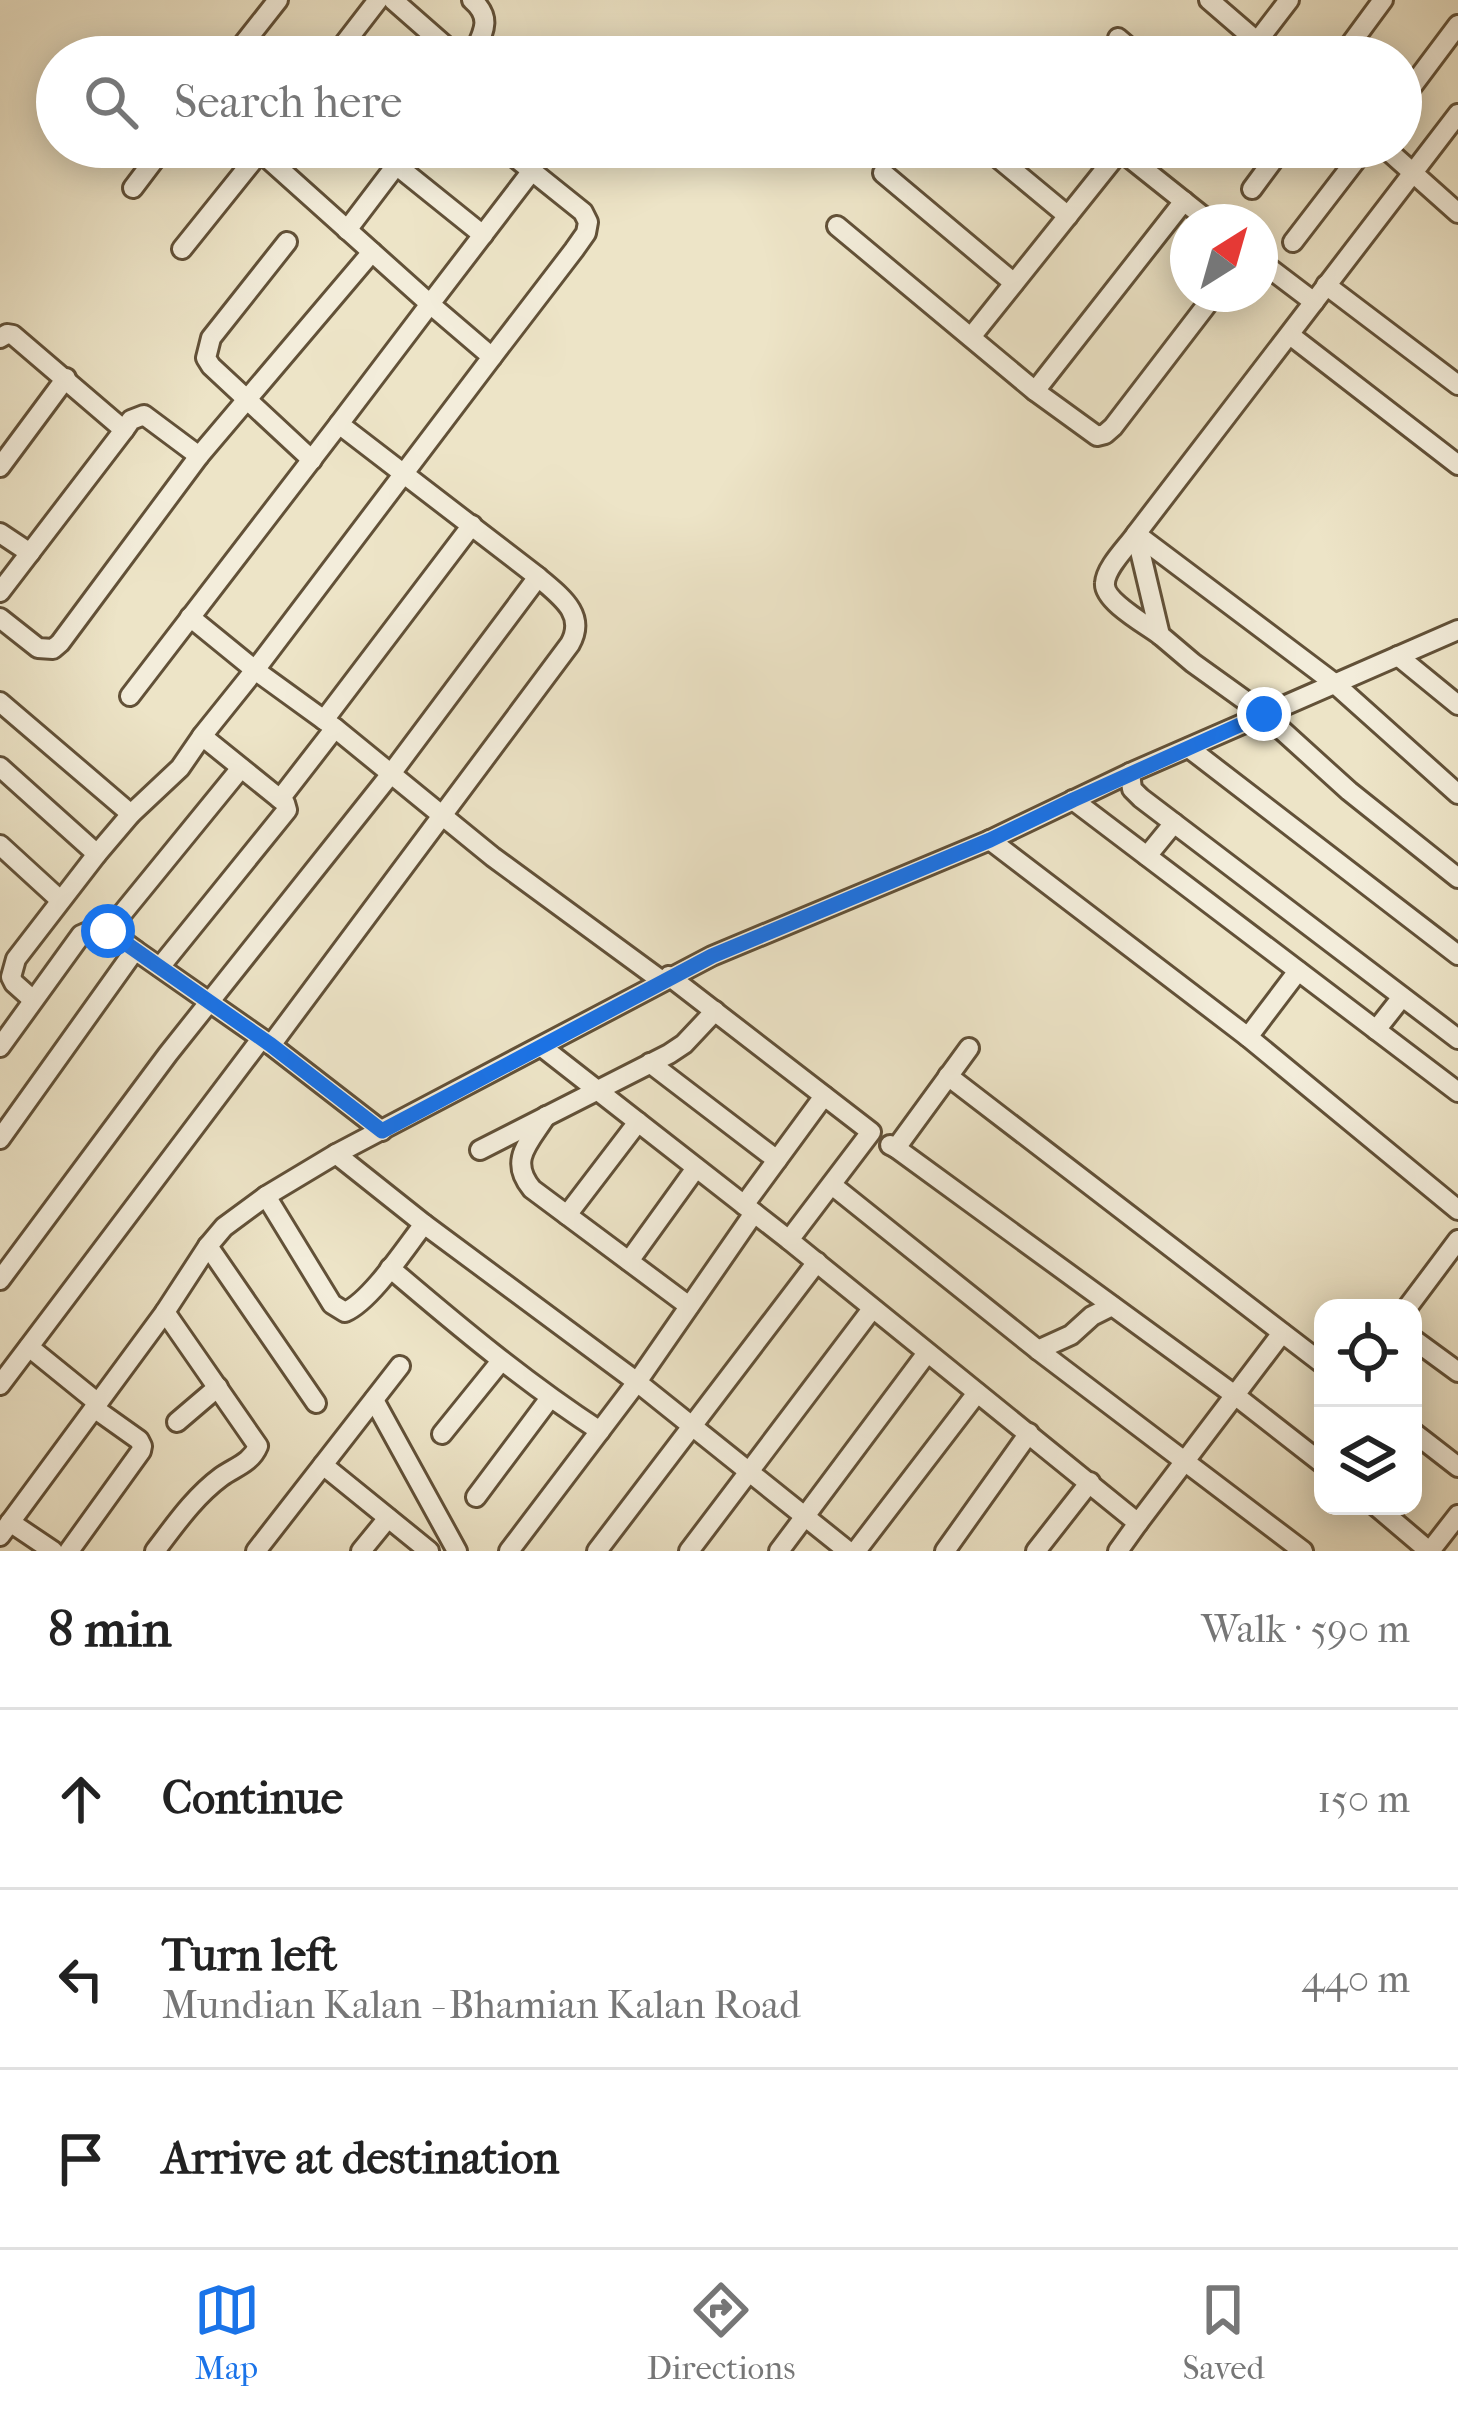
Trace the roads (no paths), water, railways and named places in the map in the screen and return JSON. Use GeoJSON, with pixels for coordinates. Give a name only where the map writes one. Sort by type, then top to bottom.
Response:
{"type":"FeatureCollection","features":[{"type":"Feature","properties":{"kind":"street"},"geometry":{"type":"LineString","coordinates":[[250,36],[278,0]]}},
{"type":"Feature","properties":{"kind":"street"},"geometry":{"type":"LineString","coordinates":[[350,36],[378,0]]}},
{"type":"Feature","properties":{"kind":"street"},"geometry":{"type":"LineString","coordinates":[[393,0],[436,36]]}},
{"type":"Feature","properties":{"kind":"street"},"geometry":{"type":"LineString","coordinates":[[472,0],[486,20],[480,36]]}},
{"type":"Feature","properties":{"kind":"street"},"geometry":{"type":"LineString","coordinates":[[1210,0],[1249,36]]}},
{"type":"Feature","properties":{"kind":"street"},"geometry":{"type":"LineString","coordinates":[[1261,36],[1288,0]]}},
{"type":"Feature","properties":{"kind":"street"},"geometry":{"type":"LineString","coordinates":[[1356,36],[1383,0]]}},
{"type":"Feature","properties":{"kind":"street"},"geometry":{"type":"LineString","coordinates":[[1422,72],[1458,25]]}},
{"type":"Feature","properties":{"kind":"street"},"geometry":{"type":"LineString","coordinates":[[1422,158],[1458,114]]}},
{"type":"Feature","properties":{"kind":"street"},"geometry":{"type":"LineString","coordinates":[[133,188],[148,168]]}},
{"type":"Feature","properties":{"kind":"street"},"geometry":{"type":"LineString","coordinates":[[182,249],[245,168]]}},
{"type":"Feature","properties":{"kind":"street"},"geometry":{"type":"LineString","coordinates":[[281,168],[491,357]]}},
{"type":"Feature","properties":{"kind":"street"},"geometry":{"type":"LineString","coordinates":[[347,230],[394,168]]}},
{"type":"Feature","properties":{"kind":"street"},"geometry":{"type":"LineString","coordinates":[[400,168],[482,235]]}},
{"type":"Feature","properties":{"kind":"street"},"geometry":{"type":"LineString","coordinates":[[33,1000],[14,983],[11,969],[59,899],[131,814],[162,787],[256,670],[586,233],[583,212],[526,168]]}},
{"type":"Feature","properties":{"kind":"street"},"geometry":{"type":"LineString","coordinates":[[1010,168],[1068,216]]}},
{"type":"Feature","properties":{"kind":"street"},"geometry":{"type":"LineString","coordinates":[[970,337],[1104,168]]}},
{"type":"Feature","properties":{"kind":"street"},"geometry":{"type":"LineString","coordinates":[[1144,168],[1188,204]]}},
{"type":"Feature","properties":{"kind":"street"},"geometry":{"type":"LineString","coordinates":[[1252,189],[1268,168]]}},
{"type":"Feature","properties":{"kind":"street"},"geometry":{"type":"LineString","coordinates":[[1293,242],[1350,168]]}},
{"type":"Feature","properties":{"kind":"street"},"geometry":{"type":"LineString","coordinates":[[1407,168],[1458,213]]}},
{"type":"Feature","properties":{"kind":"street"},"geometry":{"type":"LineString","coordinates":[[1414,168],[1136,534],[1105,583],[1115,603],[1264,714],[1349,791],[1458,878]]}},
{"type":"Feature","properties":{"kind":"street"},"geometry":{"type":"LineString","coordinates":[[130,696],[531,172]]}},
{"type":"Feature","properties":{"kind":"street"},"geometry":{"type":"LineString","coordinates":[[883,173],[1014,283]]}},
{"type":"Feature","properties":{"kind":"street"},"geometry":{"type":"LineString","coordinates":[[1035,392],[1184,201]]}},
{"type":"Feature","properties":{"kind":"street"},"geometry":{"type":"LineString","coordinates":[[837,226],[1035,392],[1096,436],[1105,434],[1201,312]]}},
{"type":"Feature","properties":{"kind":"street"},"geometry":{"type":"LineString","coordinates":[[287,242],[211,338],[206,358],[312,460]]}},
{"type":"Feature","properties":{"kind":"street"},"geometry":{"type":"LineString","coordinates":[[0,618],[38,648],[53,649],[60,643],[199,456],[372,252]]}},
{"type":"Feature","properties":{"kind":"street"},"geometry":{"type":"LineString","coordinates":[[1278,275],[1314,302]]}},
{"type":"Feature","properties":{"kind":"street"},"geometry":{"type":"LineString","coordinates":[[1326,285],[1458,385]]}},
{"type":"Feature","properties":{"kind":"street"},"geometry":{"type":"LineString","coordinates":[[0,338],[14,335],[124,430]]}},
{"type":"Feature","properties":{"kind":"street"},"geometry":{"type":"LineString","coordinates":[[1289,335],[1458,464]]}},
{"type":"Feature","properties":{"kind":"street"},"geometry":{"type":"LineString","coordinates":[[0,467],[66,378]]}},
{"type":"Feature","properties":{"kind":"street"},"geometry":{"type":"LineString","coordinates":[[0,592],[131,420],[144,416],[199,456]]}},
{"type":"Feature","properties":{"kind":"street"},"geometry":{"type":"LineString","coordinates":[[0,1384],[578,631],[563,598],[339,424]]}},
{"type":"Feature","properties":{"kind":"street"},"geometry":{"type":"LineString","coordinates":[[280,799],[472,525]]}},
{"type":"Feature","properties":{"kind":"street"},"geometry":{"type":"LineString","coordinates":[[0,533],[30,553]]}},
{"type":"Feature","properties":{"kind":"street"},"geometry":{"type":"LineString","coordinates":[[1136,534],[1160,635]]}},
{"type":"Feature","properties":{"kind":"street"},"geometry":{"type":"LineString","coordinates":[[1136,534],[1334,683],[1458,794]]}},
{"type":"Feature","properties":{"kind":"street"},"geometry":{"type":"LineString","coordinates":[[0,1280],[168,1054],[390,775],[538,577]]}},
{"type":"Feature","properties":{"kind":"street"},"geometry":{"type":"LineString","coordinates":[[190,617],[440,816],[715,1011],[871,1132],[1314,1457]]}},
{"type":"Feature","properties":{"kind":"street"},"geometry":{"type":"LineString","coordinates":[[53,1551],[5,1529],[208,1246],[224,1227],[266,1196],[666,979],[1458,630]]}},
{"type":"Feature","properties":{"kind":"street"},"geometry":{"type":"LineString","coordinates":[[1398,656],[1458,705]]}},
{"type":"Feature","properties":{"kind":"street"},"geometry":{"type":"LineString","coordinates":[[0,702],[131,814]]}},
{"type":"Feature","properties":{"kind":"street"},"geometry":{"type":"LineString","coordinates":[[160,967],[288,806],[202,736]]}},
{"type":"Feature","properties":{"kind":"street"},"geometry":{"type":"LineString","coordinates":[[1189,748],[1458,956]]}},
{"type":"Feature","properties":{"kind":"street"},"geometry":{"type":"LineString","coordinates":[[0,767],[97,854]]}},
{"type":"Feature","properties":{"kind":"street"},"geometry":{"type":"LineString","coordinates":[[108,931],[242,768]]}},
{"type":"Feature","properties":{"kind":"street"},"geometry":{"type":"LineString","coordinates":[[1130,773],[1132,789],[1458,1039]]}},
{"type":"Feature","properties":{"kind":"street"},"geometry":{"type":"LineString","coordinates":[[1073,800],[1458,1092]]}},
{"type":"Feature","properties":{"kind":"street"},"geometry":{"type":"LineString","coordinates":[[1148,856],[1174,823]]}},
{"type":"Feature","properties":{"kind":"street"},"geometry":{"type":"LineString","coordinates":[[990,840],[1248,1037],[1458,1210]]}},
{"type":"Feature","properties":{"kind":"street"},"geometry":{"type":"LineString","coordinates":[[0,845],[59,899]]}},
{"type":"Feature","properties":{"kind":"street"},"geometry":{"type":"LineString","coordinates":[[0,1047],[81,935],[93,928],[108,931],[382,1131]]}},
{"type":"Feature","properties":{"kind":"street"},"geometry":{"type":"LineString","coordinates":[[0,1139],[135,950]]}},
{"type":"Feature","properties":{"kind":"street"},"geometry":{"type":"LineString","coordinates":[[1248,1037],[1298,970]]}},
{"type":"Feature","properties":{"kind":"street"},"geometry":{"type":"LineString","coordinates":[[1376,1030],[1402,997]]}},
{"type":"Feature","properties":{"kind":"street"},"geometry":{"type":"LineString","coordinates":[[480,1150],[684,1044],[715,1011]]}},
{"type":"Feature","properties":{"kind":"street"},"geometry":{"type":"LineString","coordinates":[[542,1047],[1090,1482],[1128,1537],[1144,1551]]}},
{"type":"Feature","properties":{"kind":"street"},"geometry":{"type":"LineString","coordinates":[[896,1148],[969,1048]]}},
{"type":"Feature","properties":{"kind":"street"},"geometry":{"type":"LineString","coordinates":[[650,1063],[777,1160]]}},
{"type":"Feature","properties":{"kind":"street"},"geometry":{"type":"LineString","coordinates":[[948,1076],[1314,1357]]}},
{"type":"Feature","properties":{"kind":"street"},"geometry":{"type":"LineString","coordinates":[[509,1551],[637,1382],[777,1160],[824,1096]]}},
{"type":"Feature","properties":{"kind":"street"},"geometry":{"type":"LineString","coordinates":[[546,1116],[524,1151],[519,1165],[522,1177],[689,1306]]}},
{"type":"Feature","properties":{"kind":"street"},"geometry":{"type":"LineString","coordinates":[[567,1215],[638,1123]]}},
{"type":"Feature","properties":{"kind":"street"},"geometry":{"type":"LineString","coordinates":[[789,1240],[871,1132]]}},
{"type":"Feature","properties":{"kind":"street"},"geometry":{"type":"LineString","coordinates":[[337,1154],[852,1551],[976,1393]]}},
{"type":"Feature","properties":{"kind":"street"},"geometry":{"type":"LineString","coordinates":[[629,1261],[697,1168]]}},
{"type":"Feature","properties":{"kind":"street"},"geometry":{"type":"LineString","coordinates":[[832,1184],[1184,1463],[1303,1551]]}},
{"type":"Feature","properties":{"kind":"street"},"geometry":{"type":"LineString","coordinates":[[266,1196],[338,1310],[345,1312],[390,1268],[424,1224]]}},
{"type":"Feature","properties":{"kind":"street"},"geometry":{"type":"LineString","coordinates":[[1414,1299],[1458,1240]]}},
{"type":"Feature","properties":{"kind":"street"},"geometry":{"type":"LineString","coordinates":[[208,1246],[316,1403]]}},
{"type":"Feature","properties":{"kind":"street"},"geometry":{"type":"LineString","coordinates":[[597,1551],[817,1262]]}},
{"type":"Feature","properties":{"kind":"street"},"geometry":{"type":"LineString","coordinates":[[390,1268],[501,1361],[600,1432]]}},
{"type":"Feature","properties":{"kind":"street"},"geometry":{"type":"LineString","coordinates":[[1039,1350],[1071,1335],[1112,1306]]}},
{"type":"Feature","properties":{"kind":"street"},"geometry":{"type":"LineString","coordinates":[[689,1551],[872,1309]]}},
{"type":"Feature","properties":{"kind":"street"},"geometry":{"type":"LineString","coordinates":[[155,1551],[199,1496],[256,1453],[258,1446],[165,1312]]}},
{"type":"Feature","properties":{"kind":"street"},"geometry":{"type":"LineString","coordinates":[[1128,1537],[1282,1333]]}},
{"type":"Feature","properties":{"kind":"street"},"geometry":{"type":"LineString","coordinates":[[1422,1346],[1451,1367],[1458,1345]]}},
{"type":"Feature","properties":{"kind":"street"},"geometry":{"type":"LineString","coordinates":[[29,1347],[142,1445],[68,1551]]}},
{"type":"Feature","properties":{"kind":"street"},"geometry":{"type":"LineString","coordinates":[[778,1551],[927,1353]]}},
{"type":"Feature","properties":{"kind":"street"},"geometry":{"type":"LineString","coordinates":[[442,1434],[501,1361]]}},
{"type":"Feature","properties":{"kind":"street"},"geometry":{"type":"LineString","coordinates":[[256,1551],[400,1366]]}},
{"type":"Feature","properties":{"kind":"street"},"geometry":{"type":"LineString","coordinates":[[177,1422],[218,1387]]}},
{"type":"Feature","properties":{"kind":"street"},"geometry":{"type":"LineString","coordinates":[[476,1497],[550,1398]]}},
{"type":"Feature","properties":{"kind":"street"},"geometry":{"type":"LineString","coordinates":[[374,1400],[457,1551]]}},
{"type":"Feature","properties":{"kind":"street"},"geometry":{"type":"LineString","coordinates":[[945,1551],[1029,1433]]}},
{"type":"Feature","properties":{"kind":"street"},"geometry":{"type":"LineString","coordinates":[[1422,1439],[1451,1461],[1458,1438]]}},
{"type":"Feature","properties":{"kind":"street"},"geometry":{"type":"LineString","coordinates":[[323,1465],[429,1551]]}},
{"type":"Feature","properties":{"kind":"street"},"geometry":{"type":"LineString","coordinates":[[1036,1551],[1090,1482]]}},
{"type":"Feature","properties":{"kind":"street"},"geometry":{"type":"LineString","coordinates":[[1387,1515],[1429,1551],[1458,1515]]}},
{"type":"Feature","properties":{"kind":"street"},"geometry":{"type":"LineString","coordinates":[[361,1551],[388,1517]]}}]}
